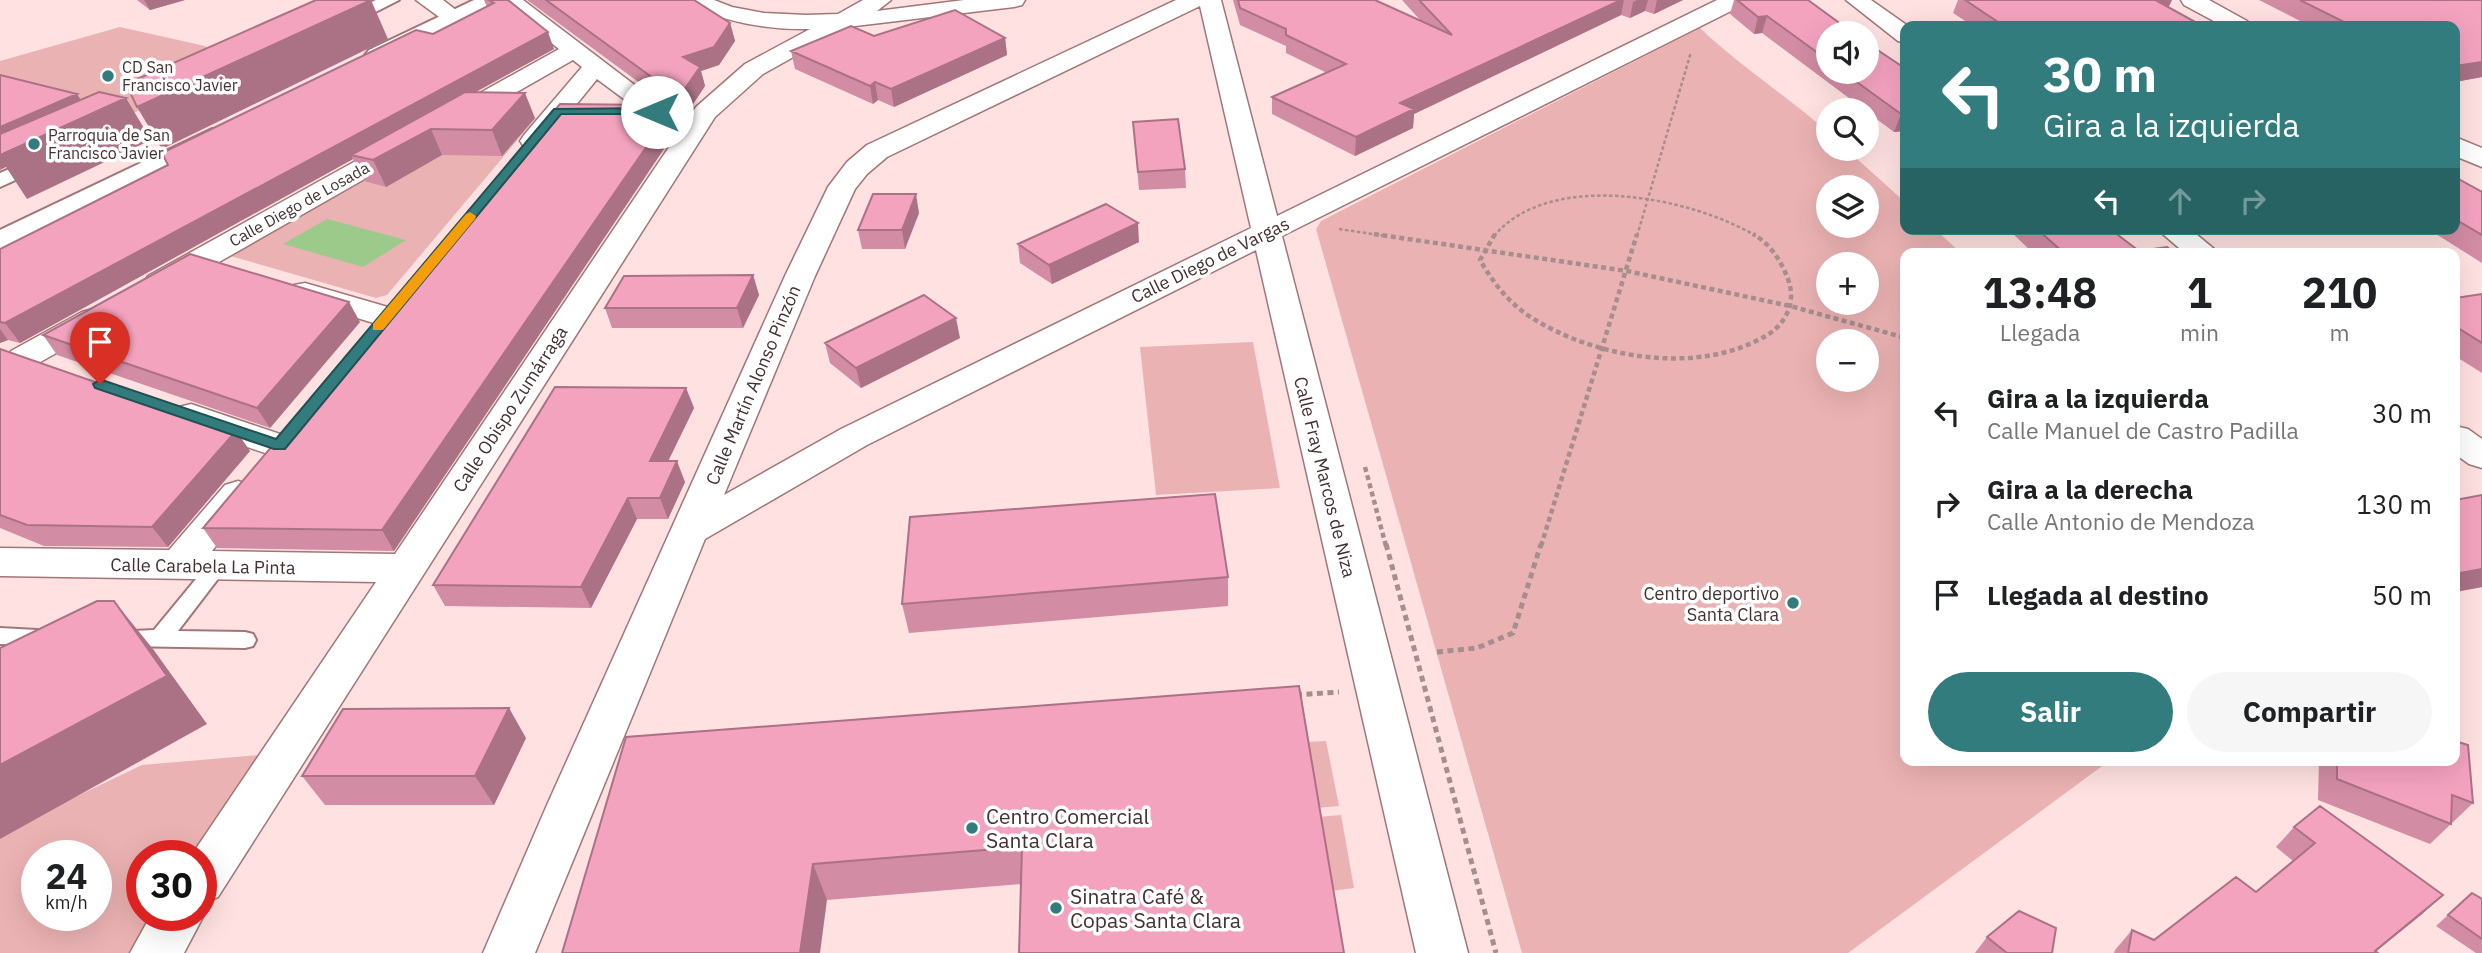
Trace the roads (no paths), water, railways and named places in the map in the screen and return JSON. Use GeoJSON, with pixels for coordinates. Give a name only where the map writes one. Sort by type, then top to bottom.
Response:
{"type":"FeatureCollection","features":[{"type":"Feature","properties":{"kind":"street"},"geometry":{"type":"LineString","coordinates":[[327,29],[390,0]]}},
{"type":"Feature","properties":{"kind":"street"},"geometry":{"type":"LineString","coordinates":[[427,0],[454,17]]}},
{"type":"Feature","properties":{"kind":"street"},"geometry":{"type":"LineString","coordinates":[[355,67],[493,0]]}},
{"type":"Feature","properties":{"kind":"street"},"geometry":{"type":"LineString","coordinates":[[509,0],[657,112]]}},
{"type":"Feature","properties":{"kind":"street"},"geometry":{"type":"LineString","coordinates":[[695,0],[709,9],[747,19],[793,23],[844,20],[1014,0]]}},
{"type":"Feature","properties":{"kind":"street","name":"Calle Obispo Zumárraga"},"geometry":{"type":"LineString","coordinates":[[217,856],[705,112],[754,69],[880,0]]}},
{"type":"Feature","properties":{"kind":"street","name":"Calle Martín Alonso Pinzón"},"geometry":{"type":"LineString","coordinates":[[509,953],[800,275],[842,187],[857,168],[877,151],[1194,0]]}},
{"type":"Feature","properties":{"kind":"street","name":"Calle Fray Marcos de Niza"},"geometry":{"type":"LineString","coordinates":[[1210,0],[1442,953]]}},
{"type":"Feature","properties":{"kind":"street","name":"Calle Diego de Vargas"},"geometry":{"type":"LineString","coordinates":[[691,530],[854,437],[1735,0]]}},
{"type":"Feature","properties":{"kind":"street"},"geometry":{"type":"LineString","coordinates":[[1857,0],[1900,32]]}},
{"type":"Feature","properties":{"kind":"street"},"geometry":{"type":"LineString","coordinates":[[2192,0],[2230,21]]}},
{"type":"Feature","properties":{"kind":"street"},"geometry":{"type":"LineString","coordinates":[[515,162],[558,111],[585,58]]}},
{"type":"Feature","properties":{"kind":"street","name":"Calle Diego de Losada"},"geometry":{"type":"LineString","coordinates":[[12,354],[124,302],[585,58]]}},
{"type":"Feature","properties":{"kind":"street"},"geometry":{"type":"LineString","coordinates":[[558,111],[705,112]]}},
{"type":"Feature","properties":{"kind":"street"},"geometry":{"type":"LineString","coordinates":[[0,242],[233,127]]}},
{"type":"Feature","properties":{"kind":"street"},"geometry":{"type":"LineString","coordinates":[[2460,148],[2482,159]]}},
{"type":"Feature","properties":{"kind":"street"},"geometry":{"type":"LineString","coordinates":[[0,181],[63,151]]}},
{"type":"Feature","properties":{"kind":"street"},"geometry":{"type":"LineString","coordinates":[[2179,235],[2197,248]]}},
{"type":"Feature","properties":{"kind":"street"},"geometry":{"type":"LineString","coordinates":[[200,260],[240,272]]}},
{"type":"Feature","properties":{"kind":"street"},"geometry":{"type":"LineString","coordinates":[[280,284],[386,317]]}},
{"type":"Feature","properties":{"kind":"street"},"geometry":{"type":"LineString","coordinates":[[12,354],[62,371]]}},
{"type":"Feature","properties":{"kind":"street"},"geometry":{"type":"LineString","coordinates":[[164,406],[273,453],[178,566]]}},
{"type":"Feature","properties":{"kind":"street"},"geometry":{"type":"LineString","coordinates":[[2460,441],[2482,456]]}},
{"type":"Feature","properties":{"kind":"street","name":"Calle Carabela La Pinta"},"geometry":{"type":"LineString","coordinates":[[0,562],[405,568]]}},
{"type":"Feature","properties":{"kind":"street"},"geometry":{"type":"LineString","coordinates":[[156,953],[169,931]]}},
{"type":"Feature","properties":{"kind":"lane"},"geometry":{"type":"LineString","coordinates":[[159,639],[217,567]]}},
{"type":"Feature","properties":{"kind":"lane"},"geometry":{"type":"LineString","coordinates":[[0,636],[76,637]]}},
{"type":"Feature","properties":{"kind":"lane"},"geometry":{"type":"LineString","coordinates":[[103,638],[245,640]]}},
{"type":"Feature","properties":{"kind":"place","name":"CD San Francisco Javier"},"geometry":{"type":"Point","coordinates":[108,76]}},
{"type":"Feature","properties":{"kind":"place","name":"Parroquia de San Francisco Javier"},"geometry":{"type":"Point","coordinates":[34,144]}},
{"type":"Feature","properties":{"kind":"place","name":"Centro deportivo Santa Clara"},"geometry":{"type":"Point","coordinates":[1793,603]}},
{"type":"Feature","properties":{"kind":"place","name":"Centro Comercial Santa Clara"},"geometry":{"type":"Point","coordinates":[972,828]}},
{"type":"Feature","properties":{"kind":"place","name":"Sinatra Café & Copas Santa Clara"},"geometry":{"type":"Point","coordinates":[1056,908]}}]}
